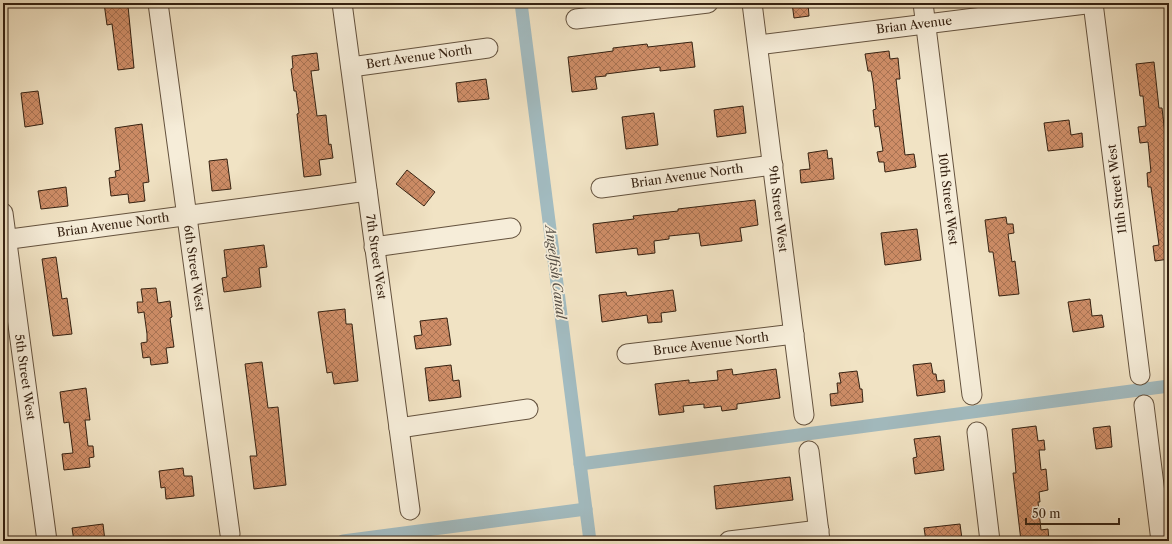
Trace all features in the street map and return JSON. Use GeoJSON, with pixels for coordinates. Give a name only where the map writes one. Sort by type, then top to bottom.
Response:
{"type":"FeatureCollection","features":[{"type":"Feature","properties":{"kind":"street","name":"6th Street West"},"geometry":{"type":"LineString","coordinates":[[158,3],[230,534]]}},
{"type":"Feature","properties":{"kind":"street","name":"7th Street West"},"geometry":{"type":"LineString","coordinates":[[342,3],[410,510]]}},
{"type":"Feature","properties":{"kind":"street"},"geometry":{"type":"LineString","coordinates":[[576,19],[708,3]]}},
{"type":"Feature","properties":{"kind":"street","name":"9th Street West"},"geometry":{"type":"LineString","coordinates":[[752,3],[804,415]]}},
{"type":"Feature","properties":{"kind":"street","name":"10th Street West"},"geometry":{"type":"LineString","coordinates":[[923,3],[972,395]]}},
{"type":"Feature","properties":{"kind":"street","name":"Brian Avenue"},"geometry":{"type":"LineString","coordinates":[[758,45],[1094,3]]}},
{"type":"Feature","properties":{"kind":"street","name":"11th Street West"},"geometry":{"type":"LineString","coordinates":[[1094,3],[1140,375]]}},
{"type":"Feature","properties":{"kind":"street","name":"Bert Avenue North"},"geometry":{"type":"LineString","coordinates":[[350,67],[488,48]]}},
{"type":"Feature","properties":{"kind":"street","name":"Brian Avenue North"},"geometry":{"type":"LineString","coordinates":[[601,188],[772,165]]}},
{"type":"Feature","properties":{"kind":"street","name":"Brian Avenue North"},"geometry":{"type":"LineString","coordinates":[[5,240],[367,191]]}},
{"type":"Feature","properties":{"kind":"street","name":"5th Street West"},"geometry":{"type":"LineString","coordinates":[[3,213],[5,240],[47,541]]}},
{"type":"Feature","properties":{"kind":"street"},"geometry":{"type":"LineString","coordinates":[[374,247],[511,228]]}},
{"type":"Feature","properties":{"kind":"street","name":"Bruce Avenue North"},"geometry":{"type":"LineString","coordinates":[[627,354],[794,334]]}},
{"type":"Feature","properties":{"kind":"street"},"geometry":{"type":"LineString","coordinates":[[1144,406],[1161,541]]}},
{"type":"Feature","properties":{"kind":"street"},"geometry":{"type":"LineString","coordinates":[[399,428],[528,409]]}},
{"type":"Feature","properties":{"kind":"street"},"geometry":{"type":"LineString","coordinates":[[977,432],[990,541]]}},
{"type":"Feature","properties":{"kind":"street"},"geometry":{"type":"LineString","coordinates":[[729,541],[819,536],[809,451]]}},
{"type":"Feature","properties":{"kind":"building"},"geometry":{"type":"Polygon","coordinates":[[[104,3],[121,3],[121,6],[128,6],[134,68],[118,70],[112,24],[107,25],[104,3]]]}},
{"type":"Feature","properties":{"kind":"building"},"geometry":{"type":"Polygon","coordinates":[[[792,3],[808,3],[809,16],[794,18],[792,3]]]}},
{"type":"Feature","properties":{"kind":"building"},"geometry":{"type":"Polygon","coordinates":[[[692,42],[695,67],[660,71],[660,67],[606,74],[606,76],[595,77],[597,89],[572,92],[568,57],[613,51],[613,48],[647,44],[648,47],[692,42]]]}},
{"type":"Feature","properties":{"kind":"building"},"geometry":{"type":"Polygon","coordinates":[[[889,51],[890,59],[898,58],[900,79],[896,79],[905,155],[914,154],[916,167],[885,172],[884,162],[879,162],[877,152],[883,151],[879,126],[875,127],[873,110],[876,109],[873,82],[871,71],[868,71],[865,54],[889,51]]]}},
{"type":"Feature","properties":{"kind":"building"},"geometry":{"type":"Polygon","coordinates":[[[317,53],[319,70],[311,71],[317,116],[326,115],[329,145],[331,144],[333,158],[319,160],[321,175],[304,177],[297,114],[299,113],[291,69],[293,68],[292,56],[317,53]]]}},
{"type":"Feature","properties":{"kind":"building"},"geometry":{"type":"Polygon","coordinates":[[[1154,62],[1159,108],[1162,108],[1167,151],[1169,151],[1169,259],[1155,261],[1153,246],[1159,245],[1151,187],[1148,187],[1147,173],[1151,172],[1148,142],[1140,143],[1138,127],[1146,126],[1143,96],[1140,96],[1136,64],[1154,62]]]}},
{"type":"Feature","properties":{"kind":"building"},"geometry":{"type":"Polygon","coordinates":[[[486,79],[489,99],[458,102],[456,83],[486,79]]]}},
{"type":"Feature","properties":{"kind":"building"},"geometry":{"type":"Polygon","coordinates":[[[38,91],[43,124],[25,127],[21,93],[38,91]]]}},
{"type":"Feature","properties":{"kind":"building"},"geometry":{"type":"Polygon","coordinates":[[[743,106],[746,133],[717,137],[714,110],[743,106]]]}},
{"type":"Feature","properties":{"kind":"building"},"geometry":{"type":"Polygon","coordinates":[[[654,113],[658,145],[626,149],[622,117],[654,113]]]}},
{"type":"Feature","properties":{"kind":"building"},"geometry":{"type":"Polygon","coordinates":[[[1069,120],[1071,135],[1082,133],[1083,147],[1048,151],[1044,123],[1069,120]]]}},
{"type":"Feature","properties":{"kind":"building"},"geometry":{"type":"Polygon","coordinates":[[[142,124],[149,182],[143,183],[145,201],[129,203],[128,194],[111,196],[109,178],[116,177],[115,171],[120,170],[115,128],[142,124]]]}},
{"type":"Feature","properties":{"kind":"building"},"geometry":{"type":"Polygon","coordinates":[[[827,150],[828,159],[832,158],[834,179],[801,183],[800,170],[810,169],[808,153],[827,150]]]}},
{"type":"Feature","properties":{"kind":"building"},"geometry":{"type":"Polygon","coordinates":[[[227,159],[231,189],[212,191],[209,161],[227,159]]]}},
{"type":"Feature","properties":{"kind":"building"},"geometry":{"type":"Polygon","coordinates":[[[407,170],[435,192],[424,206],[396,184],[407,170]]]}},
{"type":"Feature","properties":{"kind":"building"},"geometry":{"type":"Polygon","coordinates":[[[66,187],[68,206],[41,209],[38,191],[66,187]]]}},
{"type":"Feature","properties":{"kind":"building"},"geometry":{"type":"Polygon","coordinates":[[[755,200],[758,225],[740,228],[742,241],[701,246],[699,233],[669,236],[669,239],[654,241],[655,253],[638,255],[637,248],[596,253],[593,224],[634,219],[633,216],[678,211],[678,209],[755,200]]]}},
{"type":"Feature","properties":{"kind":"building"},"geometry":{"type":"Polygon","coordinates":[[[1006,217],[1007,224],[1013,224],[1014,233],[1008,234],[1012,262],[1015,261],[1019,294],[999,296],[993,252],[989,252],[985,220],[1006,217]]]}},
{"type":"Feature","properties":{"kind":"building"},"geometry":{"type":"Polygon","coordinates":[[[917,229],[921,260],[885,265],[881,233],[917,229]]]}},
{"type":"Feature","properties":{"kind":"building"},"geometry":{"type":"Polygon","coordinates":[[[264,245],[267,267],[259,268],[261,287],[224,292],[222,278],[227,277],[224,250],[264,245]]]}},
{"type":"Feature","properties":{"kind":"building"},"geometry":{"type":"Polygon","coordinates":[[[56,257],[62,299],[67,298],[72,334],[53,336],[42,259],[56,257]]]}},
{"type":"Feature","properties":{"kind":"building"},"geometry":{"type":"Polygon","coordinates":[[[156,288],[158,303],[170,301],[172,317],[170,318],[174,347],[166,348],[168,363],[151,365],[150,357],[143,358],[141,343],[147,342],[147,334],[144,312],[138,313],[137,302],[143,302],[141,289],[156,288]]]}},
{"type":"Feature","properties":{"kind":"building"},"geometry":{"type":"Polygon","coordinates":[[[673,290],[676,311],[661,313],[662,322],[648,323],[647,315],[602,322],[599,295],[626,292],[627,296],[673,290]]]}},
{"type":"Feature","properties":{"kind":"building"},"geometry":{"type":"Polygon","coordinates":[[[1090,299],[1092,316],[1102,315],[1104,327],[1073,332],[1068,302],[1090,299]]]}},
{"type":"Feature","properties":{"kind":"building"},"geometry":{"type":"Polygon","coordinates":[[[345,309],[346,324],[352,324],[358,381],[334,384],[332,372],[327,373],[318,312],[345,309]]]}},
{"type":"Feature","properties":{"kind":"building"},"geometry":{"type":"Polygon","coordinates":[[[447,318],[451,345],[416,349],[414,336],[422,335],[420,321],[447,318]]]}},
{"type":"Feature","properties":{"kind":"building"},"geometry":{"type":"Polygon","coordinates":[[[262,362],[268,408],[278,407],[286,485],[254,489],[250,456],[257,456],[245,364],[262,362]]]}},
{"type":"Feature","properties":{"kind":"building"},"geometry":{"type":"Polygon","coordinates":[[[931,363],[933,374],[936,374],[937,381],[944,380],[945,392],[917,396],[913,365],[931,363]]]}},
{"type":"Feature","properties":{"kind":"building"},"geometry":{"type":"Polygon","coordinates":[[[451,365],[453,381],[459,380],[461,397],[429,401],[425,368],[451,365]]]}},
{"type":"Feature","properties":{"kind":"building"},"geometry":{"type":"Polygon","coordinates":[[[732,369],[733,375],[776,369],[780,398],[737,404],[737,409],[722,411],[721,406],[704,408],[704,404],[683,406],[684,412],[659,415],[655,384],[689,380],[689,383],[718,380],[717,371],[732,369]]]}},
{"type":"Feature","properties":{"kind":"building"},"geometry":{"type":"Polygon","coordinates":[[[857,371],[860,389],[862,389],[863,402],[831,406],[830,394],[838,393],[837,383],[841,383],[839,373],[857,371]]]}},
{"type":"Feature","properties":{"kind":"building"},"geometry":{"type":"Polygon","coordinates":[[[86,388],[90,420],[85,420],[88,446],[93,446],[94,457],[89,458],[90,467],[64,470],[62,454],[73,453],[69,422],[64,423],[60,392],[86,388]]]}},
{"type":"Feature","properties":{"kind":"building"},"geometry":{"type":"Polygon","coordinates":[[[1036,426],[1038,441],[1044,440],[1045,450],[1039,450],[1041,470],[1046,469],[1048,490],[1039,492],[1040,502],[1038,502],[1041,530],[1048,529],[1049,541],[1021,541],[1013,473],[1016,473],[1012,429],[1036,426]]]}},
{"type":"Feature","properties":{"kind":"building"},"geometry":{"type":"Polygon","coordinates":[[[1110,426],[1112,447],[1096,449],[1093,428],[1110,426]]]}},
{"type":"Feature","properties":{"kind":"building"},"geometry":{"type":"Polygon","coordinates":[[[940,436],[944,470],[915,474],[913,458],[917,457],[914,439],[940,436]]]}},
{"type":"Feature","properties":{"kind":"building"},"geometry":{"type":"Polygon","coordinates":[[[183,468],[184,476],[192,476],[194,496],[166,499],[165,487],[161,488],[159,471],[183,468]]]}},
{"type":"Feature","properties":{"kind":"building"},"geometry":{"type":"Polygon","coordinates":[[[790,477],[793,500],[716,509],[714,486],[790,477]]]}},
{"type":"Feature","properties":{"kind":"building"},"geometry":{"type":"Polygon","coordinates":[[[103,524],[105,541],[74,541],[72,528],[103,524]]]}},
{"type":"Feature","properties":{"kind":"building"},"geometry":{"type":"Polygon","coordinates":[[[960,524],[962,539],[952,541],[926,541],[924,528],[960,524]]]}},
{"type":"Feature","properties":{"kind":"waterway","name":"Angelfish Canal"},"geometry":{"type":"LineString","coordinates":[[521,3],[590,541]]}},
{"type":"Feature","properties":{"kind":"waterway"},"geometry":{"type":"LineString","coordinates":[[580,464],[1169,386]]}},
{"type":"Feature","properties":{"kind":"waterway"},"geometry":{"type":"LineString","coordinates":[[343,541],[586,509]]}}]}
